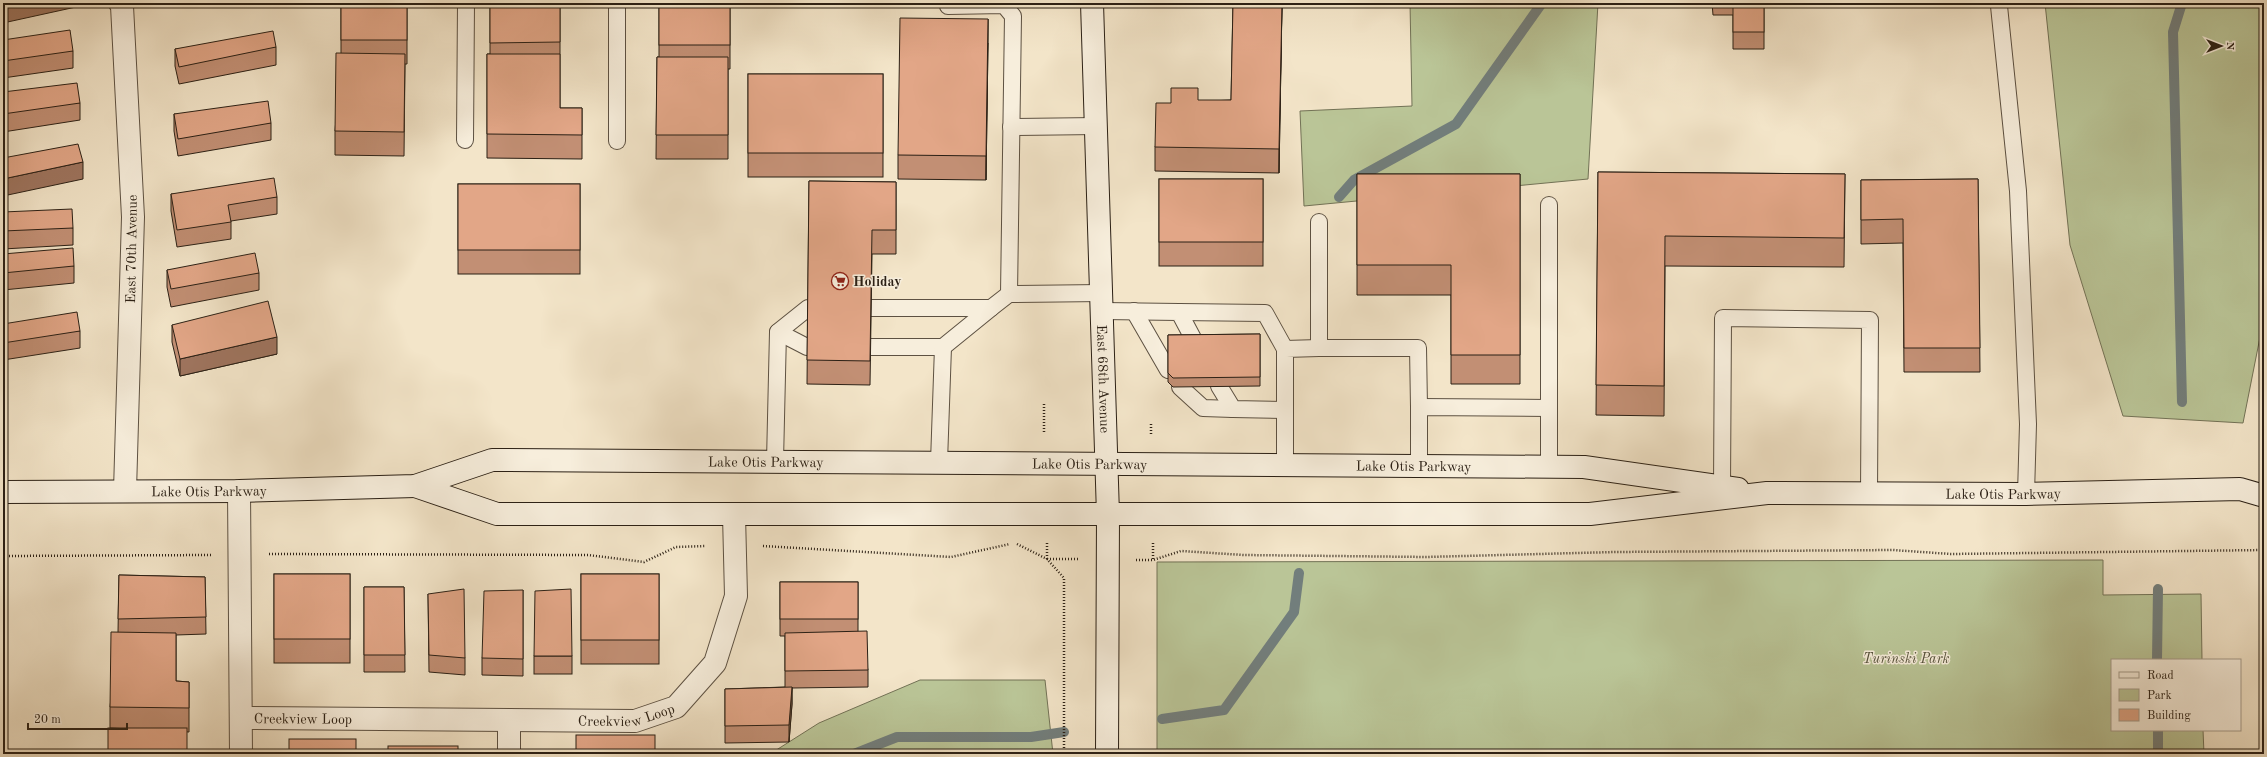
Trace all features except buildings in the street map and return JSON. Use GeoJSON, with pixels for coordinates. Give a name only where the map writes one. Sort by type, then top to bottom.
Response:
{"type":"FeatureCollection","features":[{"type":"Feature","properties":{"kind":"main road","name":"East 68th Avenue"},"geometry":{"type":"LineString","coordinates":[[1092,3],[1108,515],[1107,754]]}},
{"type":"Feature","properties":{"kind":"main road","name":"East 70th Avenue"},"geometry":{"type":"LineString","coordinates":[[121,4],[134,217],[125,491]]}},
{"type":"Feature","properties":{"kind":"main road","name":"Lake Otis Parkway"},"geometry":{"type":"LineString","coordinates":[[3,492],[238,491],[415,486],[492,460],[1549,466],[1584,467],[1767,493],[2026,494],[2240,489],[2264,496]]}},
{"type":"Feature","properties":{"kind":"main road","name":"Lake Otis Parkway"},"geometry":{"type":"LineString","coordinates":[[2240,489],[2264,480]]}},
{"type":"Feature","properties":{"kind":"main road","name":"Lake Otis Parkway"},"geometry":{"type":"LineString","coordinates":[[415,486],[497,514],[1590,514],[1767,493]]}},
{"type":"Feature","properties":{"kind":"main road","name":"Creekview Loop"},"geometry":{"type":"LineString","coordinates":[[238,491],[241,754]]}},
{"type":"Feature","properties":{"kind":"main road","name":"Creekview Loop"},"geometry":{"type":"LineString","coordinates":[[241,718],[636,721],[676,707],[715,663],[736,596],[736,547],[734,515]]}},
{"type":"Feature","properties":{"kind":"main road"},"geometry":{"type":"LineString","coordinates":[[509,720],[509,754]]}},
{"type":"Feature","properties":{"kind":"lane"},"geometry":{"type":"LineString","coordinates":[[465,140],[466,3]]}},
{"type":"Feature","properties":{"kind":"lane"},"geometry":{"type":"LineString","coordinates":[[617,3],[617,141]]}},
{"type":"Feature","properties":{"kind":"lane"},"geometry":{"type":"LineString","coordinates":[[948,3],[948,6],[1004,5],[1013,16],[1009,294]]}},
{"type":"Feature","properties":{"kind":"lane"},"geometry":{"type":"LineString","coordinates":[[1999,6],[2018,191],[2028,424],[2026,494]]}},
{"type":"Feature","properties":{"kind":"lane"},"geometry":{"type":"LineString","coordinates":[[1011,126],[1097,126]]}},
{"type":"Feature","properties":{"kind":"lane"},"geometry":{"type":"LineString","coordinates":[[1549,205],[1549,466]]}},
{"type":"Feature","properties":{"kind":"lane"},"geometry":{"type":"LineString","coordinates":[[1319,222],[1319,348]]}},
{"type":"Feature","properties":{"kind":"lane"},"geometry":{"type":"LineString","coordinates":[[870,347],[943,347],[1009,294],[1102,302],[1134,311],[1265,313],[1285,349],[1285,465]]}},
{"type":"Feature","properties":{"kind":"lane"},"geometry":{"type":"LineString","coordinates":[[778,332],[808,308]]}},
{"type":"Feature","properties":{"kind":"lane"},"geometry":{"type":"LineString","coordinates":[[871,308],[991,308]]}},
{"type":"Feature","properties":{"kind":"lane"},"geometry":{"type":"LineString","coordinates":[[1134,311],[1168,370]]}},
{"type":"Feature","properties":{"kind":"lane"},"geometry":{"type":"LineString","coordinates":[[1179,312],[1196,344]]}},
{"type":"Feature","properties":{"kind":"lane"},"geometry":{"type":"LineString","coordinates":[[1722,487],[1723,318],[1870,320],[1869,494]]}},
{"type":"Feature","properties":{"kind":"lane"},"geometry":{"type":"LineString","coordinates":[[778,332],[807,347]]}},
{"type":"Feature","properties":{"kind":"lane"},"geometry":{"type":"LineString","coordinates":[[775,462],[778,332]]}},
{"type":"Feature","properties":{"kind":"lane"},"geometry":{"type":"LineString","coordinates":[[939,462],[943,347]]}},
{"type":"Feature","properties":{"kind":"lane"},"geometry":{"type":"LineString","coordinates":[[1285,349],[1418,348],[1420,466]]}},
{"type":"Feature","properties":{"kind":"lane"},"geometry":{"type":"LineString","coordinates":[[1219,386],[1233,409]]}},
{"type":"Feature","properties":{"kind":"lane"},"geometry":{"type":"LineString","coordinates":[[1180,387],[1203,408],[1285,410]]}},
{"type":"Feature","properties":{"kind":"lane"},"geometry":{"type":"LineString","coordinates":[[1419,407],[1549,408]]}},
{"type":"Feature","properties":{"kind":"path"},"geometry":{"type":"LineString","coordinates":[[3,556],[239,554],[588,556],[644,562],[676,547],[778,545],[951,557],[1015,543],[1047,559],[1064,578],[1064,754]]}},
{"type":"Feature","properties":{"kind":"path"},"geometry":{"type":"LineString","coordinates":[[1153,560],[1181,551],[1244,555],[1426,557],[1623,552],[1893,550],[1951,554],[2264,550]]}},
{"type":"Feature","properties":{"kind":"green space"},"geometry":{"type":"Polygon","coordinates":[[[1410,3],[1598,3],[1588,179],[1304,206],[1300,111],[1412,106],[1410,3]]]}},
{"type":"Feature","properties":{"kind":"green space"},"geometry":{"type":"Polygon","coordinates":[[[2045,3],[2264,3],[2264,317],[2243,423],[2123,416],[2070,245],[2045,3]]]}},
{"type":"Feature","properties":{"kind":"green space","name":"Turinski Park"},"geometry":{"type":"Polygon","coordinates":[[[2103,560],[2103,595],[2201,594],[2202,659],[2111,659],[2111,731],[2203,731],[2204,754],[1157,754],[1157,562],[2103,560]]]}},
{"type":"Feature","properties":{"kind":"green space"},"geometry":{"type":"Polygon","coordinates":[[[920,680],[1045,680],[1053,754],[770,754],[819,723],[920,680]]]}},
{"type":"Feature","properties":{"kind":"waterway"},"geometry":{"type":"LineString","coordinates":[[1339,197],[1354,180],[1456,124],[1542,3]]}},
{"type":"Feature","properties":{"kind":"waterway"},"geometry":{"type":"LineString","coordinates":[[2182,3],[2173,32],[2182,402]]}},
{"type":"Feature","properties":{"kind":"waterway"},"geometry":{"type":"LineString","coordinates":[[1162,719],[1224,710],[1294,612],[1299,573]]}},
{"type":"Feature","properties":{"kind":"waterway"},"geometry":{"type":"LineString","coordinates":[[2157,659],[2158,589]]}},
{"type":"Feature","properties":{"kind":"waterway"},"geometry":{"type":"LineString","coordinates":[[2158,731],[2158,754]]}},
{"type":"Feature","properties":{"kind":"waterway"},"geometry":{"type":"LineString","coordinates":[[854,754],[897,737],[1031,737],[1064,732]]}},
{"type":"Feature","properties":{"kind":"place","name":"Holiday"},"geometry":{"type":"Point","coordinates":[840,281]}}]}
